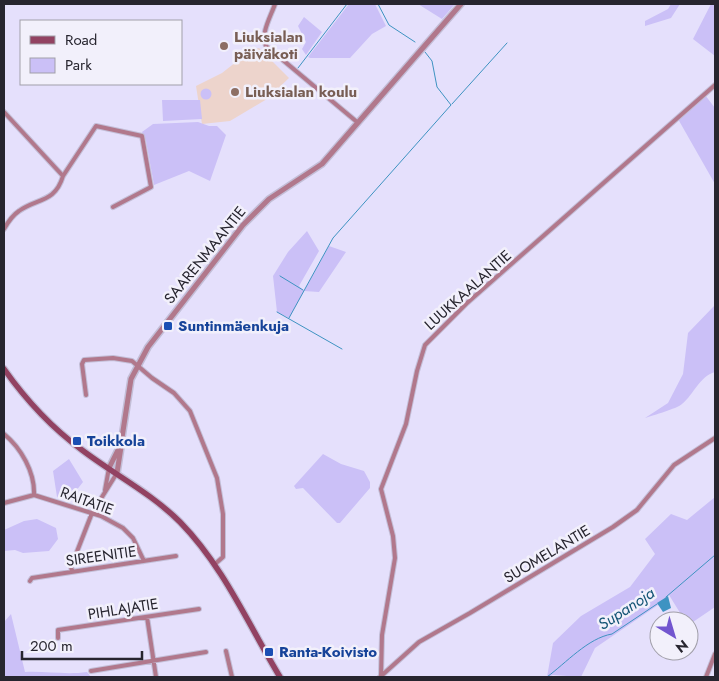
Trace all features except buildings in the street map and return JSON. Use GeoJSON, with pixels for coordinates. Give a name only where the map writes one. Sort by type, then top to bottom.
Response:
{"type":"FeatureCollection","features":[{"type":"Feature","properties":{"kind":"main road"},"geometry":{"type":"LineString","coordinates":[[4,369],[23,394],[53,427],[117,472],[179,521],[215,564],[280,677]]}},
{"type":"Feature","properties":{"kind":"street"},"geometry":{"type":"LineString","coordinates":[[275,4],[264,35],[263,41],[266,46],[357,122]]}},
{"type":"Feature","properties":{"kind":"street","name":"SAARENMAANTIE"},"geometry":{"type":"LineString","coordinates":[[117,472],[128,394],[137,364],[148,347],[243,225],[269,199],[322,164],[461,4]]}},
{"type":"Feature","properties":{"kind":"street","name":"LUUKKAALANTIE"},"geometry":{"type":"LineString","coordinates":[[381,677],[382,635],[395,558],[393,536],[381,490],[406,424],[417,371],[425,345],[467,303],[715,85]]}},
{"type":"Feature","properties":{"kind":"street"},"geometry":{"type":"LineString","coordinates":[[4,112],[63,176]]}},
{"type":"Feature","properties":{"kind":"street"},"geometry":{"type":"LineString","coordinates":[[4,229],[20,210],[52,195],[99,121]]}},
{"type":"Feature","properties":{"kind":"street"},"geometry":{"type":"LineString","coordinates":[[96,126],[142,136],[151,187],[113,207]]}},
{"type":"Feature","properties":{"kind":"street"},"geometry":{"type":"LineString","coordinates":[[86,395],[82,364],[84,360],[114,358],[137,364],[143,371],[174,393],[190,411],[217,478],[223,514],[223,557],[215,564]]}},
{"type":"Feature","properties":{"kind":"street"},"geometry":{"type":"LineString","coordinates":[[4,434],[18,448],[26,462],[32,478],[34,495],[4,503]]}},
{"type":"Feature","properties":{"kind":"street","name":"SUOMELANTIE"},"geometry":{"type":"LineString","coordinates":[[381,677],[418,642],[613,528],[637,510],[674,465],[715,438]]}},
{"type":"Feature","properties":{"kind":"street","name":"SAARENMAANTIE"},"geometry":{"type":"LineString","coordinates":[[109,468],[121,444]]}},
{"type":"Feature","properties":{"kind":"street"},"geometry":{"type":"LineString","coordinates":[[105,490],[109,468]]}},
{"type":"Feature","properties":{"kind":"street"},"geometry":{"type":"LineString","coordinates":[[72,571],[71,567],[92,513],[117,472]]}},
{"type":"Feature","properties":{"kind":"street","name":"RAITATIE"},"geometry":{"type":"LineString","coordinates":[[34,495],[92,513],[123,528],[133,538],[144,561]]}},
{"type":"Feature","properties":{"kind":"street","name":"SIREENITIE"},"geometry":{"type":"LineString","coordinates":[[30,581],[32,578],[72,571],[176,556]]}},
{"type":"Feature","properties":{"kind":"street","name":"PIHLAJATIE"},"geometry":{"type":"LineString","coordinates":[[58,638],[58,630],[199,609]]}},
{"type":"Feature","properties":{"kind":"street"},"geometry":{"type":"LineString","coordinates":[[147,617],[156,677]]}},
{"type":"Feature","properties":{"kind":"street"},"geometry":{"type":"LineString","coordinates":[[226,651],[232,677]]}},
{"type":"Feature","properties":{"kind":"street"},"geometry":{"type":"LineString","coordinates":[[91,671],[206,652]]}},
{"type":"Feature","properties":{"kind":"street"},"geometry":{"type":"LineString","coordinates":[[706,677],[715,654]]}},
{"type":"Feature","properties":{"kind":"shaded area","name":"Liuksialan koulu"},"geometry":{"type":"Polygon","coordinates":[[[259,48],[289,78],[267,99],[230,121],[202,124],[196,86],[222,73],[250,51],[259,48]]]}},
{"type":"Feature","properties":{"kind":"green space"},"geometry":{"type":"Polygon","coordinates":[[[349,4],[375,4],[386,26],[372,34],[350,58],[308,57],[349,4]]]}},
{"type":"Feature","properties":{"kind":"green space"},"geometry":{"type":"Polygon","coordinates":[[[418,4],[455,4],[442,19],[418,4]]]}},
{"type":"Feature","properties":{"kind":"green space"},"geometry":{"type":"Polygon","coordinates":[[[671,4],[680,4],[671,18],[645,26],[645,21],[668,9],[671,4]]]}},
{"type":"Feature","properties":{"kind":"green space"},"geometry":{"type":"Polygon","coordinates":[[[711,4],[715,4],[715,56],[693,39],[711,4]]]}},
{"type":"Feature","properties":{"kind":"green space"},"geometry":{"type":"Polygon","coordinates":[[[304,17],[322,32],[306,55],[302,49],[306,42],[298,26],[304,17]]]}},
{"type":"Feature","properties":{"kind":"green space"},"geometry":{"type":"Polygon","coordinates":[[[206,88],[212,94],[206,100],[200,94],[206,88]]]}},
{"type":"Feature","properties":{"kind":"green space"},"geometry":{"type":"Polygon","coordinates":[[[705,95],[715,108],[715,184],[678,119],[705,95]]]}},
{"type":"Feature","properties":{"kind":"green space"},"geometry":{"type":"Polygon","coordinates":[[[162,100],[200,100],[202,119],[163,121],[162,100]]]}},
{"type":"Feature","properties":{"kind":"green space"},"geometry":{"type":"Polygon","coordinates":[[[198,122],[209,126],[217,126],[226,135],[210,181],[189,171],[154,185],[146,141],[142,132],[153,124],[198,122]]]}},
{"type":"Feature","properties":{"kind":"green space"},"geometry":{"type":"Polygon","coordinates":[[[307,231],[319,251],[299,286],[304,291],[289,318],[277,312],[273,276],[288,252],[307,231]]]}},
{"type":"Feature","properties":{"kind":"green space"},"geometry":{"type":"Polygon","coordinates":[[[329,246],[346,252],[319,292],[304,291],[329,246]]]}},
{"type":"Feature","properties":{"kind":"green space"},"geometry":{"type":"Polygon","coordinates":[[[715,305],[715,372],[701,381],[679,406],[645,418],[668,403],[683,374],[688,333],[715,305]]]}},
{"type":"Feature","properties":{"kind":"green space"},"geometry":{"type":"Polygon","coordinates":[[[323,454],[341,464],[364,471],[370,482],[370,488],[340,523],[337,523],[303,488],[296,489],[294,486],[323,454]]]}},
{"type":"Feature","properties":{"kind":"green space"},"geometry":{"type":"Polygon","coordinates":[[[69,459],[83,482],[68,501],[57,497],[53,471],[69,459]]]}},
{"type":"Feature","properties":{"kind":"green space"},"geometry":{"type":"Polygon","coordinates":[[[715,497],[715,607],[699,618],[699,611],[679,611],[669,595],[658,605],[595,648],[581,677],[553,675],[547,677],[553,643],[581,616],[630,587],[655,554],[645,539],[671,514],[687,520],[715,497]]]}},
{"type":"Feature","properties":{"kind":"green space"},"geometry":{"type":"Polygon","coordinates":[[[37,519],[56,528],[58,539],[49,551],[23,553],[15,550],[4,551],[4,530],[24,521],[37,519]]]}},
{"type":"Feature","properties":{"kind":"green space"},"geometry":{"type":"Polygon","coordinates":[[[11,614],[25,672],[87,672],[91,677],[4,677],[4,622],[11,614]]]}},
{"type":"Feature","properties":{"kind":"water"},"geometry":{"type":"Polygon","coordinates":[[[668,596],[671,608],[662,611],[657,603],[668,596]]]}},
{"type":"Feature","properties":{"kind":"waterway"},"geometry":{"type":"LineString","coordinates":[[298,68],[347,4]]}},
{"type":"Feature","properties":{"kind":"waterway"},"geometry":{"type":"LineString","coordinates":[[378,4],[389,25],[415,42]]}},
{"type":"Feature","properties":{"kind":"waterway"},"geometry":{"type":"LineString","coordinates":[[452,104],[507,43]]}},
{"type":"Feature","properties":{"kind":"waterway"},"geometry":{"type":"LineString","coordinates":[[289,318],[333,238],[451,105],[437,87],[432,61],[425,52]]}},
{"type":"Feature","properties":{"kind":"waterway"},"geometry":{"type":"LineString","coordinates":[[280,276],[303,290]]}},
{"type":"Feature","properties":{"kind":"waterway"},"geometry":{"type":"LineString","coordinates":[[277,312],[342,349]]}},
{"type":"Feature","properties":{"kind":"waterway","name":"Supanoja"},"geometry":{"type":"LineString","coordinates":[[666,597],[715,555]]}},
{"type":"Feature","properties":{"kind":"waterway","name":"Supanoja"},"geometry":{"type":"LineString","coordinates":[[547,677],[594,640],[612,634],[657,604]]}},
{"type":"Feature","properties":{"kind":"place","name":"Liuksialan päiväkoti"},"geometry":{"type":"Point","coordinates":[224,46]}},
{"type":"Feature","properties":{"kind":"place","name":"Liuksialan koulu"},"geometry":{"type":"Point","coordinates":[235,92]}},
{"type":"Feature","properties":{"kind":"place","name":"Suntinmäenkuja"},"geometry":{"type":"Point","coordinates":[168,326]}},
{"type":"Feature","properties":{"kind":"place","name":"Toikkola"},"geometry":{"type":"Point","coordinates":[77,441]}},
{"type":"Feature","properties":{"kind":"place","name":"Ranta-Koivisto"},"geometry":{"type":"Point","coordinates":[269,652]}}]}
